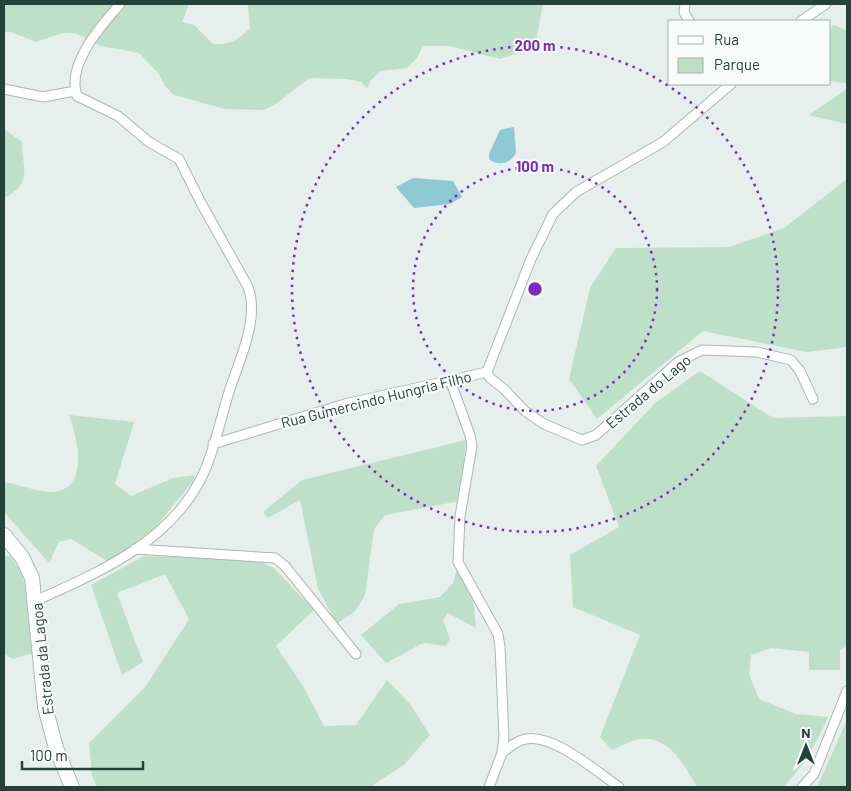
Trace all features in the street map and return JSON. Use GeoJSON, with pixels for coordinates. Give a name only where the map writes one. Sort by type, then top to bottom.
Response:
{"type":"FeatureCollection","features":[{"type":"Feature","properties":{"kind":"street"},"geometry":{"type":"LineString","coordinates":[[35,601],[100,572],[136,549],[169,522],[185,502],[205,470],[250,325],[252,299],[248,287],[179,159],[149,142],[118,116],[81,100],[75,91],[77,74],[88,42],[120,4]]}},
{"type":"Feature","properties":{"kind":"street"},"geometry":{"type":"LineString","coordinates":[[685,4],[684,12],[688,20]]}},
{"type":"Feature","properties":{"kind":"street"},"geometry":{"type":"LineString","coordinates":[[802,20],[826,4]]}},
{"type":"Feature","properties":{"kind":"street","name":"Rua Gumercindo Hungria Filho"},"geometry":{"type":"LineString","coordinates":[[213,444],[345,404],[487,372],[531,259],[558,209],[576,192],[663,142],[730,85]]}},
{"type":"Feature","properties":{"kind":"street"},"geometry":{"type":"LineString","coordinates":[[4,89],[43,97],[75,91]]}},
{"type":"Feature","properties":{"kind":"street","name":"Estrada do Lago"},"geometry":{"type":"LineString","coordinates":[[487,372],[490,378],[504,389],[525,411],[544,424],[582,440],[596,435],[678,362],[702,350],[757,352],[791,360],[800,371],[813,398]]}},
{"type":"Feature","properties":{"kind":"street"},"geometry":{"type":"LineString","coordinates":[[450,380],[470,435],[472,446],[460,516],[458,562],[499,640],[503,717],[502,753],[487,786]]}},
{"type":"Feature","properties":{"kind":"street","name":"Estrada da Lagoa"},"geometry":{"type":"LineString","coordinates":[[4,535],[10,547],[32,578],[45,707],[58,754],[72,787]]}},
{"type":"Feature","properties":{"kind":"street"},"geometry":{"type":"LineString","coordinates":[[136,549],[275,558],[285,566],[356,654]]}},
{"type":"Feature","properties":{"kind":"street"},"geometry":{"type":"LineString","coordinates":[[802,787],[814,774],[847,692]]}},
{"type":"Feature","properties":{"kind":"street"},"geometry":{"type":"LineString","coordinates":[[502,753],[522,740],[540,739],[566,750],[619,787]]}},
{"type":"Feature","properties":{"kind":"green space"},"geometry":{"type":"Polygon","coordinates":[[[4,4],[189,4],[182,22],[194,25],[213,44],[224,44],[242,36],[250,28],[248,4],[543,4],[536,41],[526,50],[500,59],[449,46],[423,46],[417,58],[407,68],[381,71],[371,80],[367,88],[361,82],[348,79],[309,78],[277,103],[264,110],[225,109],[174,95],[165,86],[158,73],[139,53],[101,46],[75,33],[62,33],[36,42],[11,32],[4,32],[4,4]]]}},
{"type":"Feature","properties":{"kind":"green space"},"geometry":{"type":"Polygon","coordinates":[[[833,24],[847,31],[847,83],[831,81],[831,30],[833,24]]]}},
{"type":"Feature","properties":{"kind":"green space"},"geometry":{"type":"Polygon","coordinates":[[[847,89],[847,124],[809,115],[847,89]]]}},
{"type":"Feature","properties":{"kind":"green space"},"geometry":{"type":"Polygon","coordinates":[[[4,129],[22,142],[24,174],[23,181],[19,187],[4,198],[4,129]]]}},
{"type":"Feature","properties":{"kind":"green space"},"geometry":{"type":"Polygon","coordinates":[[[847,179],[847,347],[807,352],[703,331],[597,419],[569,379],[590,288],[616,248],[729,247],[784,228],[847,179]]]}},
{"type":"Feature","properties":{"kind":"green space"},"geometry":{"type":"Polygon","coordinates":[[[700,371],[773,418],[847,416],[847,646],[840,650],[840,670],[809,670],[809,652],[771,648],[751,655],[749,674],[759,699],[796,714],[828,717],[809,755],[783,787],[697,787],[675,754],[660,742],[651,739],[641,739],[626,743],[612,750],[600,737],[640,635],[573,607],[570,555],[619,527],[596,466],[655,403],[700,371]]]}},
{"type":"Feature","properties":{"kind":"green space"},"geometry":{"type":"Polygon","coordinates":[[[69,415],[134,422],[115,484],[131,496],[173,478],[195,475],[194,480],[154,529],[109,562],[71,539],[59,542],[49,563],[4,512],[4,482],[54,492],[65,488],[73,481],[77,471],[78,460],[75,435],[69,415]]]}},
{"type":"Feature","properties":{"kind":"green space"},"geometry":{"type":"Polygon","coordinates":[[[466,440],[460,501],[385,515],[374,529],[365,595],[355,611],[337,624],[318,589],[300,500],[268,518],[263,512],[302,480],[466,440]]]}},
{"type":"Feature","properties":{"kind":"green space"},"geometry":{"type":"Polygon","coordinates":[[[4,556],[10,556],[17,566],[29,602],[33,653],[13,659],[4,654],[4,556]]]}},
{"type":"Feature","properties":{"kind":"green space"},"geometry":{"type":"Polygon","coordinates":[[[144,556],[256,560],[274,568],[314,610],[276,646],[303,686],[324,726],[356,725],[387,680],[410,704],[430,735],[405,764],[370,787],[97,787],[92,776],[89,743],[146,686],[189,619],[165,574],[117,593],[143,662],[122,675],[91,585],[144,556]]]}},
{"type":"Feature","properties":{"kind":"green space"},"geometry":{"type":"Polygon","coordinates":[[[458,564],[473,598],[476,628],[448,613],[443,620],[450,639],[446,646],[423,643],[386,663],[361,635],[399,604],[440,597],[453,583],[458,564]]]}},
{"type":"Feature","properties":{"kind":"green space"},"geometry":{"type":"Polygon","coordinates":[[[847,720],[847,787],[817,787],[847,720]]]}},
{"type":"Feature","properties":{"kind":"water"},"geometry":{"type":"Polygon","coordinates":[[[514,127],[516,153],[514,156],[504,163],[496,163],[489,159],[489,154],[500,130],[514,127]]]}},
{"type":"Feature","properties":{"kind":"water"},"geometry":{"type":"Polygon","coordinates":[[[413,178],[453,181],[462,197],[450,204],[414,208],[396,187],[413,178]]]}}]}
